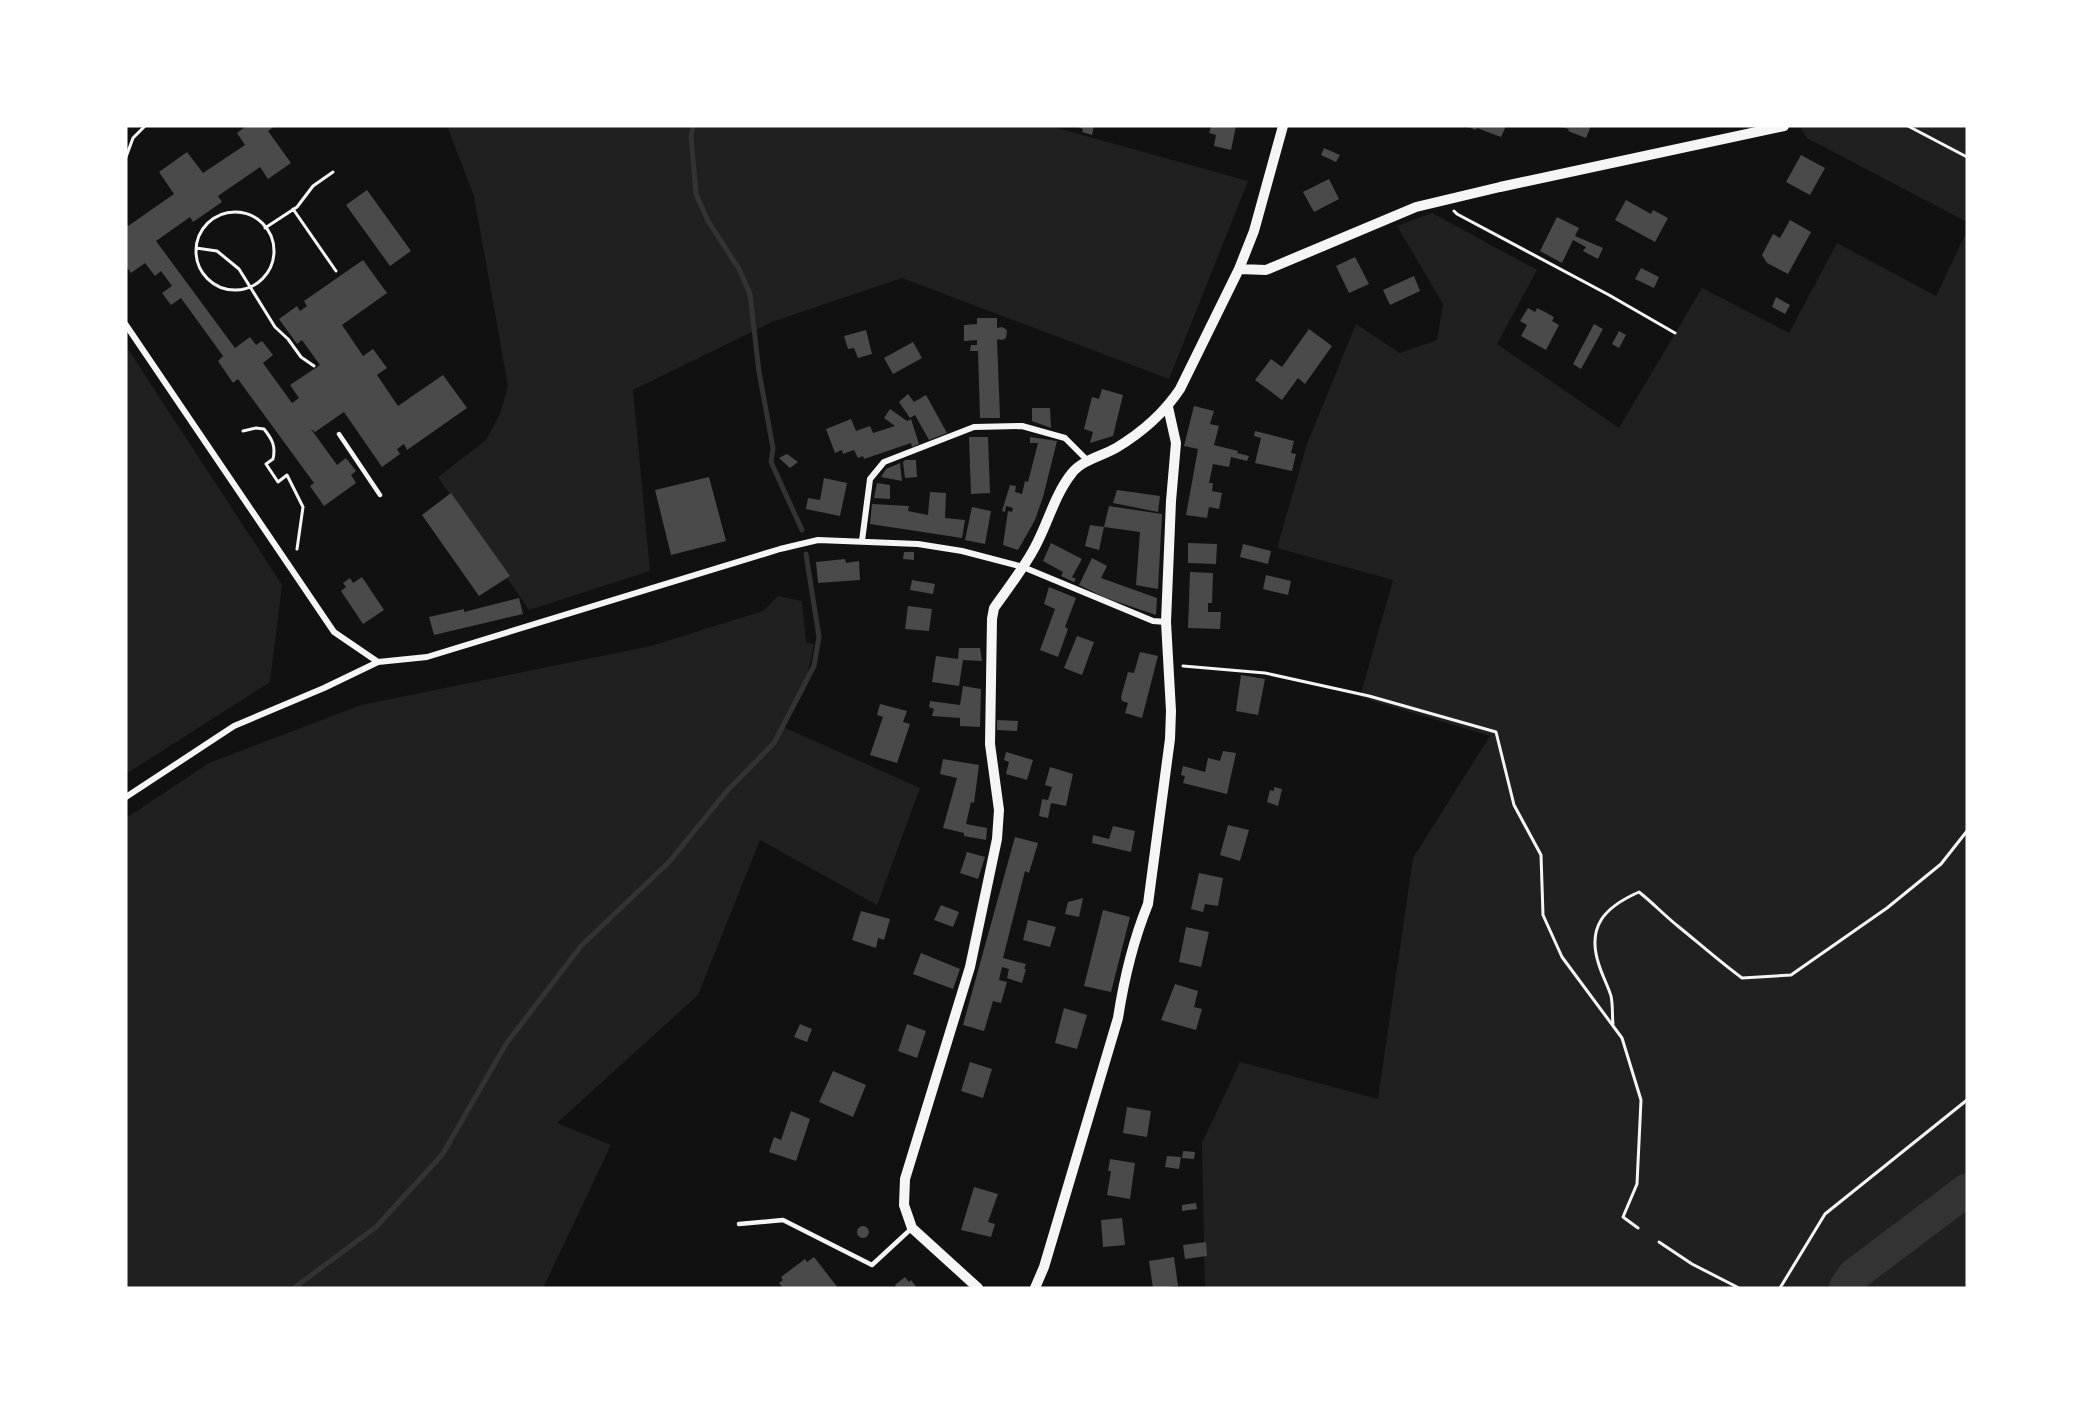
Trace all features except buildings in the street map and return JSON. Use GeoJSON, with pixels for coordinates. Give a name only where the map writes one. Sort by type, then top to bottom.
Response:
{"type":"FeatureCollection","features":[{"type":"Feature","properties":{"kind":"street"},"geometry":{"type":"LineString","coordinates":[[978,1288],[912,1228],[904,1205],[905,1179],[970,967],[997,839],[999,810],[990,744],[994,608],[1035,548],[1073,471],[1116,448],[1168,406],[1180,389],[1239,269],[1254,231],[1283,126]]}},
{"type":"Feature","properties":{"kind":"street"},"geometry":{"type":"LineString","coordinates":[[1239,269],[1266,270],[1416,207],[1784,126]]}},
{"type":"Feature","properties":{"kind":"street"},"geometry":{"type":"LineString","coordinates":[[126,325],[334,632],[378,662]]}},
{"type":"Feature","properties":{"kind":"street"},"geometry":{"type":"LineString","coordinates":[[1035,1288],[1044,1267],[1115,1029],[1123,984],[1138,928],[1148,904],[1170,739],[1166,622],[1176,443],[1168,406]]}},
{"type":"Feature","properties":{"kind":"street"},"geometry":{"type":"LineString","coordinates":[[862,540],[870,479],[884,462],[974,427],[1022,426],[1065,438],[1088,461]]}},
{"type":"Feature","properties":{"kind":"street"},"geometry":{"type":"LineString","coordinates":[[126,797],[234,726],[324,688],[378,662],[427,657],[818,540],[918,544],[962,551],[1023,567],[1152,621],[1166,622]]}},
{"type":"Feature","properties":{"kind":"lane"},"geometry":{"type":"LineString","coordinates":[[339,434],[380,495]]}},
{"type":"Feature","properties":{"kind":"lane"},"geometry":{"type":"LineString","coordinates":[[739,1224],[783,1220],[872,1264],[912,1228]]}},
{"type":"Feature","properties":{"kind":"path"},"geometry":{"type":"LineString","coordinates":[[126,157],[133,138],[143,126]]}},
{"type":"Feature","properties":{"kind":"path"},"geometry":{"type":"LineString","coordinates":[[1908,126],[1967,157]]}},
{"type":"Feature","properties":{"kind":"path"},"geometry":{"type":"LineString","coordinates":[[265,228],[293,209],[314,186],[333,172]]}},
{"type":"Feature","properties":{"kind":"path"},"geometry":{"type":"LineString","coordinates":[[1446,200],[1456,214],[1676,333]]}},
{"type":"Feature","properties":{"kind":"path"},"geometry":{"type":"LineString","coordinates":[[293,209],[336,271]]}},
{"type":"Feature","properties":{"kind":"path"},"geometry":{"type":"LineString","coordinates":[[232,212],[248,214],[262,222],[271,236],[274,252],[270,267],[260,280],[246,288],[229,289],[214,284],[202,273],[196,258],[196,248],[196,242],[204,227],[216,216],[232,212]]}},
{"type":"Feature","properties":{"kind":"path"},"geometry":{"type":"LineString","coordinates":[[196,248],[217,251],[239,269],[275,327],[288,339],[301,357],[314,366]]}},
{"type":"Feature","properties":{"kind":"path"},"geometry":{"type":"LineString","coordinates":[[243,431],[264,429],[270,436],[275,448],[273,459],[266,464],[278,482],[287,475],[303,507],[297,549]]}},
{"type":"Feature","properties":{"kind":"path"},"geometry":{"type":"LineString","coordinates":[[1168,665],[1265,673],[1369,696],[1496,732],[1514,805],[1541,855],[1544,915],[1562,957],[1622,1038],[1641,1100],[1637,1184],[1623,1217],[1638,1228]]}},
{"type":"Feature","properties":{"kind":"path"},"geometry":{"type":"LineString","coordinates":[[1613,1026],[1611,996],[1598,962],[1595,935],[1603,915],[1624,899],[1639,892],[1678,927],[1691,935],[1711,955],[1742,978],[1791,975],[1887,908],[1941,864],[1967,831]]}},
{"type":"Feature","properties":{"kind":"path"},"geometry":{"type":"LineString","coordinates":[[1780,1288],[1825,1214],[1967,1100]]}},
{"type":"Feature","properties":{"kind":"path"},"geometry":{"type":"LineString","coordinates":[[1659,1242],[1692,1264],[1739,1288]]}},
{"type":"Feature","properties":{"kind":"shaded area"},"geometry":{"type":"Polygon","coordinates":[[[447,126],[1050,126],[1248,181],[1169,379],[902,278],[772,322],[633,390],[650,571],[529,610],[438,477],[486,440],[500,414],[508,386],[474,196],[447,126]]]}},
{"type":"Feature","properties":{"kind":"shaded area"},"geometry":{"type":"Polygon","coordinates":[[[1800,126],[1967,126],[1967,222],[1807,138],[1800,126]]]}},
{"type":"Feature","properties":{"kind":"shaded area"},"geometry":{"type":"Polygon","coordinates":[[[1432,213],[1537,270],[1497,344],[1619,428],[1702,288],[1789,333],[1837,243],[1936,296],[1967,231],[1967,1288],[1205,1288],[1202,1143],[1240,1062],[1378,1099],[1413,858],[1490,736],[1360,697],[1393,580],[1277,548],[1307,444],[1356,324],[1400,353],[1437,340],[1443,304],[1397,226],[1432,213]]]}},
{"type":"Feature","properties":{"kind":"shaded area"},"geometry":{"type":"Polygon","coordinates":[[[126,346],[282,585],[270,682],[126,774],[126,346]]]}},
{"type":"Feature","properties":{"kind":"shaded area"},"geometry":{"type":"Polygon","coordinates":[[[778,596],[802,601],[806,643],[814,644],[804,692],[781,726],[920,788],[877,905],[760,840],[698,995],[557,1123],[611,1145],[543,1288],[126,1288],[126,818],[209,763],[361,705],[651,646],[763,611],[778,596]]]}},
{"type":"Feature","properties":{"kind":"waterway"},"geometry":{"type":"LineString","coordinates":[[693,126],[691,136],[696,194],[708,221],[739,269],[750,294],[759,372],[773,448],[771,462],[802,530]]}},
{"type":"Feature","properties":{"kind":"waterway"},"geometry":{"type":"LineString","coordinates":[[294,1288],[376,1227],[442,1155],[506,1044],[581,946],[669,862],[727,791],[774,743],[814,666],[819,637],[806,554]]}},
{"type":"Feature","properties":{"kind":"waterway"},"geometry":{"type":"LineString","coordinates":[[1845,1288],[1854,1275],[1967,1190]]}}]}
